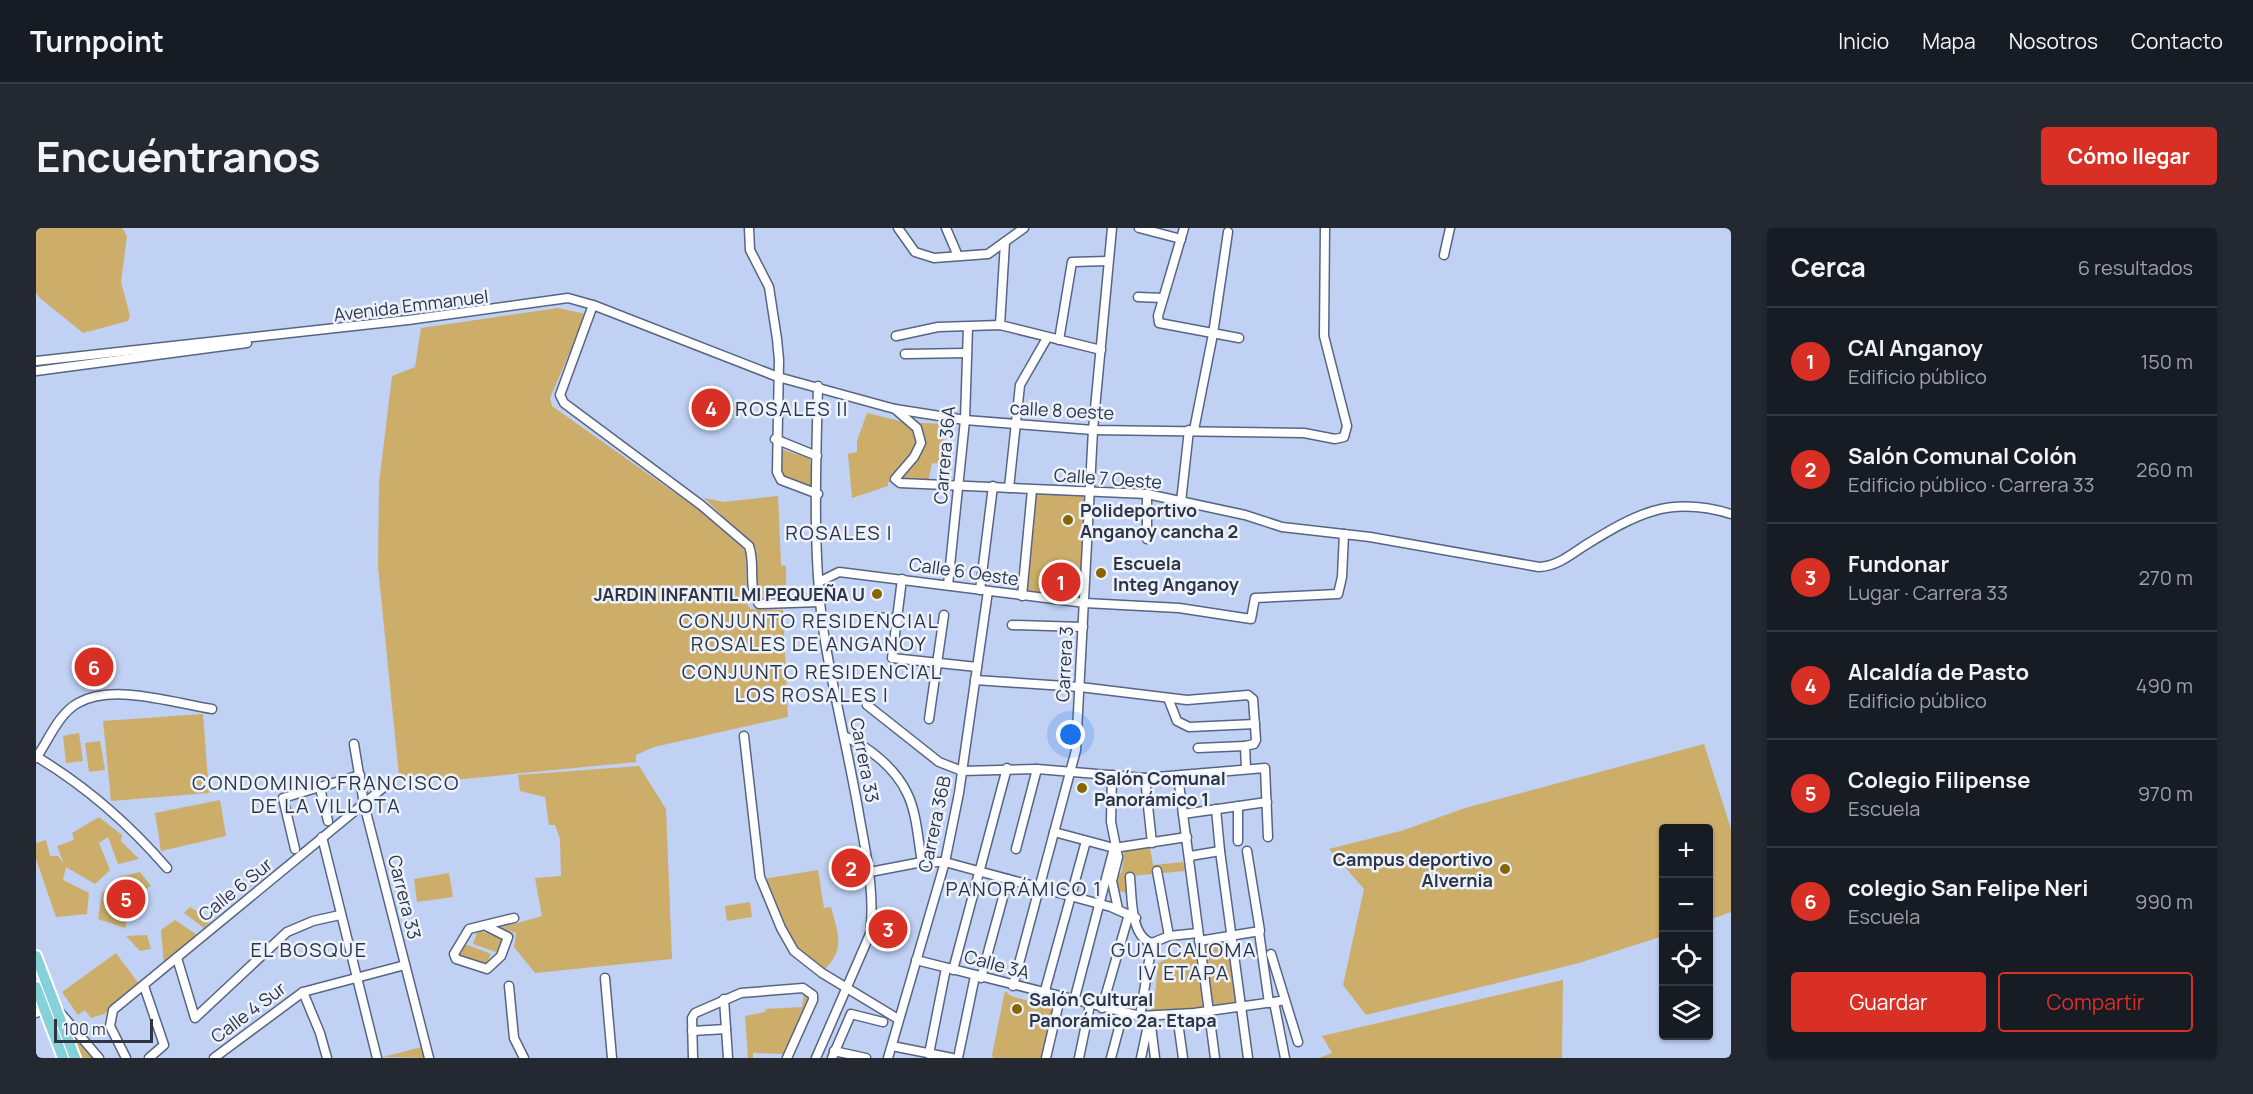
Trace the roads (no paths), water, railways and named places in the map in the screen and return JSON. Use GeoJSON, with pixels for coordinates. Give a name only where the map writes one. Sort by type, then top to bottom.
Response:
{"type":"FeatureCollection","features":[{"type":"Feature","properties":{"kind":"main road"},"geometry":{"type":"LineString","coordinates":[[36,956],[75,1058]]}},
{"type":"Feature","properties":{"kind":"main road"},"geometry":{"type":"LineString","coordinates":[[36,987],[40,1011],[63,1058]]}},
{"type":"Feature","properties":{"kind":"street"},"geometry":{"type":"LineString","coordinates":[[749,228],[750,250],[769,287],[779,360],[775,439],[777,472],[781,480],[818,494]]}},
{"type":"Feature","properties":{"kind":"street"},"geometry":{"type":"LineString","coordinates":[[898,228],[915,252],[934,258],[988,254],[1024,228]]}},
{"type":"Feature","properties":{"kind":"street"},"geometry":{"type":"LineString","coordinates":[[946,228],[958,256]]}},
{"type":"Feature","properties":{"kind":"street","name":"Carrera 3"},"geometry":{"type":"LineString","coordinates":[[1013,986],[1076,750],[1094,430],[1112,228]]}},
{"type":"Feature","properties":{"kind":"street"},"geometry":{"type":"LineString","coordinates":[[1139,228],[1181,239]]}},
{"type":"Feature","properties":{"kind":"street"},"geometry":{"type":"LineString","coordinates":[[1184,228],[1158,316],[1159,322],[1239,338]]}},
{"type":"Feature","properties":{"kind":"street","name":"calle 8 oeste"},"geometry":{"type":"LineString","coordinates":[[778,378],[818,386],[895,409],[965,420],[1094,430],[1304,433],[1335,439],[1344,437],[1346,432],[1324,336],[1325,228]]}},
{"type":"Feature","properties":{"kind":"street"},"geometry":{"type":"LineString","coordinates":[[1444,255],[1450,228]]}},
{"type":"Feature","properties":{"kind":"street"},"geometry":{"type":"LineString","coordinates":[[1181,502],[1192,430],[1213,333],[1228,232]]}},
{"type":"Feature","properties":{"kind":"street"},"geometry":{"type":"LineString","coordinates":[[1000,325],[1005,242]]}},
{"type":"Feature","properties":{"kind":"street"},"geometry":{"type":"LineString","coordinates":[[1059,340],[1072,262],[1108,261]]}},
{"type":"Feature","properties":{"kind":"street"},"geometry":{"type":"LineString","coordinates":[[1138,297],[1163,298]]}},
{"type":"Feature","properties":{"kind":"street","name":"Avenida Emmanuel"},"geometry":{"type":"LineString","coordinates":[[36,361],[408,320],[568,298],[778,378]]}},
{"type":"Feature","properties":{"kind":"street","name":"Avenida Emmanuel"},"geometry":{"type":"LineString","coordinates":[[36,371],[569,301],[592,306]]}},
{"type":"Feature","properties":{"kind":"street"},"geometry":{"type":"LineString","coordinates":[[592,306],[560,395],[564,403],[701,505],[749,546],[752,555],[753,596],[759,604],[820,602]]}},
{"type":"Feature","properties":{"kind":"street"},"geometry":{"type":"LineString","coordinates":[[896,336],[938,327],[1000,325],[1101,350]]}},
{"type":"Feature","properties":{"kind":"street","name":"Carrera 36A"},"geometry":{"type":"LineString","coordinates":[[948,585],[965,420],[968,327]]}},
{"type":"Feature","properties":{"kind":"street"},"geometry":{"type":"LineString","coordinates":[[1009,488],[1022,378],[1047,338]]}},
{"type":"Feature","properties":{"kind":"street"},"geometry":{"type":"LineString","coordinates":[[905,354],[967,353]]}},
{"type":"Feature","properties":{"kind":"street","name":"Carrera 33"},"geometry":{"type":"LineString","coordinates":[[816,1058],[870,934],[872,914],[870,872],[846,737],[835,698],[820,602],[818,386]]}},
{"type":"Feature","properties":{"kind":"street","name":"Calle 7 Oeste"},"geometry":{"type":"LineString","coordinates":[[895,409],[916,428],[921,443],[914,456],[895,478],[900,483],[1147,494],[1245,515],[1282,527],[1344,534],[1539,567],[1550,566],[1626,521],[1654,509],[1679,504],[1715,508],[1731,513]]}},
{"type":"Feature","properties":{"kind":"street"},"geometry":{"type":"LineString","coordinates":[[775,439],[817,456]]}},
{"type":"Feature","properties":{"kind":"street","name":"Carrera 36B"},"geometry":{"type":"LineString","coordinates":[[888,1058],[945,862],[962,771],[977,667],[993,486]]}},
{"type":"Feature","properties":{"kind":"street"},"geometry":{"type":"LineString","coordinates":[[1022,596],[1032,490]]}},
{"type":"Feature","properties":{"kind":"street"},"geometry":{"type":"LineString","coordinates":[[1147,494],[1147,539]]}},
{"type":"Feature","properties":{"kind":"street","name":"Calle 6 Oeste"},"geometry":{"type":"LineString","coordinates":[[819,582],[839,572],[1084,603],[1179,608],[1251,618],[1255,598],[1338,594],[1342,577],[1344,534]]}},
{"type":"Feature","properties":{"kind":"street"},"geometry":{"type":"LineString","coordinates":[[902,579],[892,658],[977,667]]}},
{"type":"Feature","properties":{"kind":"street"},"geometry":{"type":"LineString","coordinates":[[929,719],[944,615]]}},
{"type":"Feature","properties":{"kind":"street"},"geometry":{"type":"LineString","coordinates":[[875,617],[898,618]]}},
{"type":"Feature","properties":{"kind":"street"},"geometry":{"type":"LineString","coordinates":[[1012,625],[1083,627]]}},
{"type":"Feature","properties":{"kind":"street"},"geometry":{"type":"LineString","coordinates":[[975,680],[1080,687],[1187,700],[1248,695],[1253,699],[1256,742],[1245,746],[1198,748]]}},
{"type":"Feature","properties":{"kind":"street"},"geometry":{"type":"LineString","coordinates":[[167,868],[132,827],[57,769],[36,758],[57,725],[78,703],[101,696],[124,694],[212,709]]}},
{"type":"Feature","properties":{"kind":"street"},"geometry":{"type":"LineString","coordinates":[[1168,698],[1177,721],[1189,727],[1255,724]]}},
{"type":"Feature","properties":{"kind":"street"},"geometry":{"type":"LineString","coordinates":[[867,705],[939,762],[962,771],[1037,769],[1145,778],[1265,768],[1268,837]]}},
{"type":"Feature","properties":{"kind":"street"},"geometry":{"type":"LineString","coordinates":[[744,736],[760,877],[794,951],[822,973],[898,1019]]}},
{"type":"Feature","properties":{"kind":"street"},"geometry":{"type":"LineString","coordinates":[[846,737],[873,754],[896,776],[908,795],[922,862]]}},
{"type":"Feature","properties":{"kind":"street","name":"Carrera 33"},"geometry":{"type":"LineString","coordinates":[[354,744],[364,804],[429,1058]]}},
{"type":"Feature","properties":{"kind":"street"},"geometry":{"type":"LineString","coordinates":[[1245,746],[1246,768]]}},
{"type":"Feature","properties":{"kind":"street"},"geometry":{"type":"LineString","coordinates":[[924,1055],[1007,768]]}},
{"type":"Feature","properties":{"kind":"street"},"geometry":{"type":"LineString","coordinates":[[1016,849],[1037,769]]}},
{"type":"Feature","properties":{"kind":"street"},"geometry":{"type":"LineString","coordinates":[[1112,775],[1111,822],[1118,862],[1112,880],[1118,909]]}},
{"type":"Feature","properties":{"kind":"street"},"geometry":{"type":"LineString","coordinates":[[295,849],[283,798],[360,776]]}},
{"type":"Feature","properties":{"kind":"street"},"geometry":{"type":"LineString","coordinates":[[1178,776],[1215,1058]]}},
{"type":"Feature","properties":{"kind":"street"},"geometry":{"type":"LineString","coordinates":[[1145,778],[1152,843]]}},
{"type":"Feature","properties":{"kind":"street","name":"Calle 6 Sur"},"geometry":{"type":"LineString","coordinates":[[126,1058],[110,1026],[109,1018],[113,1010],[272,882],[322,837],[384,787]]}},
{"type":"Feature","properties":{"kind":"street"},"geometry":{"type":"LineString","coordinates":[[320,788],[328,821]]}},
{"type":"Feature","properties":{"kind":"street"},"geometry":{"type":"LineString","coordinates":[[1183,814],[1267,802]]}},
{"type":"Feature","properties":{"kind":"street"},"geometry":{"type":"LineString","coordinates":[[1238,806],[1238,841]]}},
{"type":"Feature","properties":{"kind":"street"},"geometry":{"type":"LineString","coordinates":[[1216,809],[1248,1058]]}},
{"type":"Feature","properties":{"kind":"street"},"geometry":{"type":"LineString","coordinates":[[1054,832],[1116,848],[1187,837]]}},
{"type":"Feature","properties":{"kind":"street"},"geometry":{"type":"LineString","coordinates":[[322,837],[377,1058]]}},
{"type":"Feature","properties":{"kind":"street"},"geometry":{"type":"LineString","coordinates":[[1044,994],[1086,841]]}},
{"type":"Feature","properties":{"kind":"street"},"geometry":{"type":"LineString","coordinates":[[1074,1001],[1116,848]]}},
{"type":"Feature","properties":{"kind":"street"},"geometry":{"type":"LineString","coordinates":[[1190,856],[1220,850]]}},
{"type":"Feature","properties":{"kind":"street"},"geometry":{"type":"LineString","coordinates":[[1247,851],[1261,930],[1259,932],[1285,1058]]}},
{"type":"Feature","properties":{"kind":"street"},"geometry":{"type":"LineString","coordinates":[[870,872],[922,862],[945,862],[1101,904],[1132,916]]}},
{"type":"Feature","properties":{"kind":"street"},"geometry":{"type":"LineString","coordinates":[[1157,871],[1169,936]]}},
{"type":"Feature","properties":{"kind":"street"},"geometry":{"type":"LineString","coordinates":[[1130,877],[1132,916],[1139,935],[1152,943]]}},
{"type":"Feature","properties":{"kind":"street"},"geometry":{"type":"LineString","coordinates":[[958,1058],[978,977],[1008,879]]}},
{"type":"Feature","properties":{"kind":"street"},"geometry":{"type":"LineString","coordinates":[[177,958],[195,1018],[287,932],[313,921],[340,915]]}},
{"type":"Feature","properties":{"kind":"street"},"geometry":{"type":"LineString","coordinates":[[1102,1008],[1132,916]]}},
{"type":"Feature","properties":{"kind":"street"},"geometry":{"type":"LineString","coordinates":[[492,924],[488,927],[508,937],[495,964],[487,969],[456,959],[454,954],[469,929],[514,918]]}},
{"type":"Feature","properties":{"kind":"street"},"geometry":{"type":"LineString","coordinates":[[1152,943],[1169,936],[1198,937],[1259,932]]}},
{"type":"Feature","properties":{"kind":"street"},"geometry":{"type":"LineString","coordinates":[[1140,1016],[1152,943]]}},
{"type":"Feature","properties":{"kind":"street"},"geometry":{"type":"LineString","coordinates":[[1271,954],[1298,1042]]}},
{"type":"Feature","properties":{"kind":"street","name":"Calle 3A"},"geometry":{"type":"LineString","coordinates":[[916,960],[1044,994],[1140,1016],[1208,1012],[1286,1000]]}},
{"type":"Feature","properties":{"kind":"street","name":"Calle 4 Sur"},"geometry":{"type":"LineString","coordinates":[[214,1058],[303,992],[405,965]]}},
{"type":"Feature","properties":{"kind":"street"},"geometry":{"type":"LineString","coordinates":[[605,978],[612,1058]]}},
{"type":"Feature","properties":{"kind":"street"},"geometry":{"type":"LineString","coordinates":[[144,986],[164,1045],[149,1058]]}},
{"type":"Feature","properties":{"kind":"street"},"geometry":{"type":"LineString","coordinates":[[509,986],[514,1038],[524,1058]]}},
{"type":"Feature","properties":{"kind":"street"},"geometry":{"type":"LineString","coordinates":[[693,1058],[692,1031],[695,1013],[741,993],[803,988],[809,990],[813,1000],[786,1058]]}},
{"type":"Feature","properties":{"kind":"street"},"geometry":{"type":"LineString","coordinates":[[303,992],[320,1033],[327,1058]]}},
{"type":"Feature","properties":{"kind":"street"},"geometry":{"type":"LineString","coordinates":[[1046,1058],[1060,998]]}},
{"type":"Feature","properties":{"kind":"street"},"geometry":{"type":"LineString","coordinates":[[724,999],[728,1058]]}},
{"type":"Feature","properties":{"kind":"street"},"geometry":{"type":"LineString","coordinates":[[1079,1058],[1090,1005]]}},
{"type":"Feature","properties":{"kind":"street"},"geometry":{"type":"LineString","coordinates":[[40,1011],[57,1009],[99,1058]]}},
{"type":"Feature","properties":{"kind":"street"},"geometry":{"type":"LineString","coordinates":[[1111,1058],[1123,1013]]}},
{"type":"Feature","properties":{"kind":"street"},"geometry":{"type":"LineString","coordinates":[[866,1058],[833,1055],[851,1014],[883,1022]]}},
{"type":"Feature","properties":{"kind":"street"},"geometry":{"type":"LineString","coordinates":[[1177,1015],[1183,1058]]}},
{"type":"Feature","properties":{"kind":"street"},"geometry":{"type":"LineString","coordinates":[[1141,1058],[1150,1017]]}},
{"type":"Feature","properties":{"kind":"street"},"geometry":{"type":"LineString","coordinates":[[1150,1017],[1155,1058]]}},
{"type":"Feature","properties":{"kind":"street"},"geometry":{"type":"LineString","coordinates":[[692,1031],[726,1029]]}},
{"type":"Feature","properties":{"kind":"street"},"geometry":{"type":"LineString","coordinates":[[892,1046],[924,1055],[952,1058]]}},
{"type":"Feature","properties":{"kind":"place","name":"Alcaldía de Pasto"},"geometry":{"type":"Point","coordinates":[711,408]}},
{"type":"Feature","properties":{"kind":"place","name":"Polideportivo Anganoy cancha 2"},"geometry":{"type":"Point","coordinates":[1068,520]}},
{"type":"Feature","properties":{"kind":"place","name":"Escuela Integ Anganoy"},"geometry":{"type":"Point","coordinates":[1101,573]}},
{"type":"Feature","properties":{"kind":"place","name":"CAI Anganoy"},"geometry":{"type":"Point","coordinates":[1061,582]}},
{"type":"Feature","properties":{"kind":"place","name":"JARDIN INFANTIL MI PEQUEÑA U"},"geometry":{"type":"Point","coordinates":[877,594]}},
{"type":"Feature","properties":{"kind":"place","name":"colegio San Felipe Neri"},"geometry":{"type":"Point","coordinates":[94,667]}},
{"type":"Feature","properties":{"kind":"place","name":"Salón Comunal Panorámico 1"},"geometry":{"type":"Point","coordinates":[1082,788]}},
{"type":"Feature","properties":{"kind":"place","name":"Salón Comunal Colón"},"geometry":{"type":"Point","coordinates":[851,868]}},
{"type":"Feature","properties":{"kind":"place","name":"Campus deportivo Alvernia"},"geometry":{"type":"Point","coordinates":[1505,869]}},
{"type":"Feature","properties":{"kind":"place","name":"Colegio Filipense"},"geometry":{"type":"Point","coordinates":[126,899]}},
{"type":"Feature","properties":{"kind":"place","name":"Fundonar"},"geometry":{"type":"Point","coordinates":[888,929]}},
{"type":"Feature","properties":{"kind":"place","name":"Salón Cultural Panorámico 2a. Etapa"},"geometry":{"type":"Point","coordinates":[1017,1009]}},
{"type":"Feature","properties":{"kind":"district","name":"ROSALES II"},"geometry":{"type":"Point","coordinates":[792,408]}},
{"type":"Feature","properties":{"kind":"district","name":"ROSALES I"},"geometry":{"type":"Point","coordinates":[839,532]}},
{"type":"Feature","properties":{"kind":"district","name":"CONJUNTO RESIDENCIAL ROSALES DE ANGANOY"},"geometry":{"type":"Point","coordinates":[809,632]}},
{"type":"Feature","properties":{"kind":"district","name":"CONJUNTO RESIDENCIAL LOS ROSALES I"},"geometry":{"type":"Point","coordinates":[812,682]}},
{"type":"Feature","properties":{"kind":"district","name":"CONDOMINIO FRANCISCO DE LA VILLOTA"},"geometry":{"type":"Point","coordinates":[326,794]}},
{"type":"Feature","properties":{"kind":"district","name":"PANORÁMICO 1"},"geometry":{"type":"Point","coordinates":[1024,888]}},
{"type":"Feature","properties":{"kind":"district","name":"EL BOSQUE"},"geometry":{"type":"Point","coordinates":[309,949]}},
{"type":"Feature","properties":{"kind":"district","name":"GUALCALOMA IV ETAPA"},"geometry":{"type":"Point","coordinates":[1184,960]}}]}
